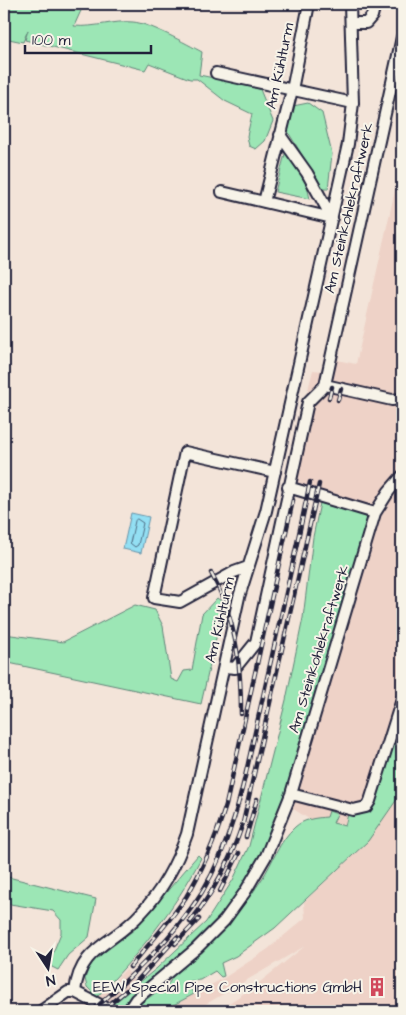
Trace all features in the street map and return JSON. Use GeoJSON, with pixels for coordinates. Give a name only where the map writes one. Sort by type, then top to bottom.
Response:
{"type":"FeatureCollection","features":[{"type":"Feature","properties":{"kind":"street","name":"Am Kühlturm"},"geometry":{"type":"LineString","coordinates":[[264,202],[292,90],[309,4]]}},
{"type":"Feature","properties":{"kind":"street","name":"Am Kühlturm"},"geometry":{"type":"LineString","coordinates":[[75,992],[77,975],[85,959],[121,932],[141,914],[163,885],[188,834],[248,567],[266,510],[275,472],[348,144],[353,103],[350,4]]}},
{"type":"Feature","properties":{"kind":"street"},"geometry":{"type":"LineString","coordinates":[[352,23],[366,23],[372,16],[375,4]]}},
{"type":"Feature","properties":{"kind":"street","name":"Am Steinkohlekraftwerk"},"geometry":{"type":"LineString","coordinates":[[325,385],[402,37]]}},
{"type":"Feature","properties":{"kind":"street"},"geometry":{"type":"LineString","coordinates":[[216,73],[353,103]]}},
{"type":"Feature","properties":{"kind":"street"},"geometry":{"type":"LineString","coordinates":[[280,135],[307,172],[332,218]]}},
{"type":"Feature","properties":{"kind":"street"},"geometry":{"type":"LineString","coordinates":[[222,192],[332,218]]}},
{"type":"Feature","properties":{"kind":"street"},"geometry":{"type":"LineString","coordinates":[[225,667],[235,668],[256,642],[288,487],[308,402],[325,385],[392,400],[402,397]]}},
{"type":"Feature","properties":{"kind":"street"},"geometry":{"type":"LineString","coordinates":[[248,567],[234,572],[180,602],[154,598],[185,452],[275,472]]}},
{"type":"Feature","properties":{"kind":"street","name":"Am Steinkohlekraftwerk"},"geometry":{"type":"LineString","coordinates":[[128,1011],[136,999],[210,934],[245,892],[276,835],[291,794],[375,513],[389,491],[402,476]]}},
{"type":"Feature","properties":{"kind":"street"},"geometry":{"type":"LineString","coordinates":[[288,487],[375,513]]}},
{"type":"Feature","properties":{"kind":"street"},"geometry":{"type":"LineString","coordinates":[[291,794],[353,810],[366,807],[370,801],[402,699]]}},
{"type":"Feature","properties":{"kind":"street"},"geometry":{"type":"LineString","coordinates":[[41,1011],[68,992],[75,992],[112,1011]]}},
{"type":"Feature","properties":{"kind":"shaded area"},"geometry":{"type":"Polygon","coordinates":[[[402,159],[402,1011],[217,1011],[255,986],[305,946],[194,1011],[162,1011],[224,978],[268,949],[305,918],[304,902],[368,841],[309,819],[284,803],[368,521],[365,516],[282,492],[313,370],[323,371],[327,358],[356,364],[402,159]]]}},
{"type":"Feature","properties":{"kind":"shaded area"},"geometry":{"type":"Polygon","coordinates":[[[126,969],[137,985],[103,1011],[81,1011],[108,988],[126,969]]]}},
{"type":"Feature","properties":{"kind":"green space"},"geometry":{"type":"Polygon","coordinates":[[[4,4],[84,4],[74,26],[119,22],[140,23],[187,44],[202,52],[199,75],[259,87],[273,121],[265,141],[256,149],[249,146],[247,136],[252,114],[225,101],[197,79],[190,79],[149,63],[145,70],[25,40],[28,30],[23,42],[4,38],[4,4]]]}},
{"type":"Feature","properties":{"kind":"green space"},"geometry":{"type":"Polygon","coordinates":[[[308,103],[322,113],[332,154],[328,189],[323,189],[288,132],[293,106],[308,103]]]}},
{"type":"Feature","properties":{"kind":"green space"},"geometry":{"type":"Polygon","coordinates":[[[286,150],[304,172],[310,199],[275,192],[286,150]]]}},
{"type":"Feature","properties":{"kind":"green space"},"geometry":{"type":"Polygon","coordinates":[[[320,503],[365,516],[368,521],[280,816],[258,867],[215,925],[126,1005],[119,1007],[112,1005],[157,968],[206,922],[233,880],[249,846],[286,700],[303,618],[313,537],[320,503]]]}},
{"type":"Feature","properties":{"kind":"green space"},"geometry":{"type":"Polygon","coordinates":[[[217,598],[224,603],[201,704],[4,662],[4,634],[63,642],[135,605],[155,610],[163,626],[171,679],[178,682],[184,671],[192,670],[202,614],[217,598]]]}},
{"type":"Feature","properties":{"kind":"green space"},"geometry":{"type":"Polygon","coordinates":[[[402,710],[402,792],[368,841],[275,928],[236,956],[221,963],[224,976],[221,977],[215,971],[200,980],[190,981],[188,986],[194,994],[162,1011],[139,1011],[140,1004],[169,983],[174,974],[233,918],[253,893],[280,845],[298,824],[314,818],[327,817],[329,811],[337,814],[333,823],[345,826],[348,814],[359,815],[365,813],[373,805],[402,710]]]}},
{"type":"Feature","properties":{"kind":"green space"},"geometry":{"type":"Polygon","coordinates":[[[198,855],[201,858],[167,914],[141,948],[97,997],[87,987],[85,979],[90,963],[135,929],[198,855]]]}},
{"type":"Feature","properties":{"kind":"green space"},"geometry":{"type":"Polygon","coordinates":[[[4,876],[96,899],[89,937],[68,955],[58,970],[48,965],[61,933],[61,920],[53,911],[4,903],[4,876]]]}},
{"type":"Feature","properties":{"kind":"water"},"geometry":{"type":"Polygon","coordinates":[[[131,513],[149,517],[141,553],[123,549],[131,513]]]}},
{"type":"Feature","properties":{"kind":"railway"},"geometry":{"type":"LineString","coordinates":[[329,398],[332,387]]}},
{"type":"Feature","properties":{"kind":"railway"},"geometry":{"type":"LineString","coordinates":[[338,400],[341,389]]}},
{"type":"Feature","properties":{"kind":"railway"},"geometry":{"type":"LineString","coordinates":[[92,1011],[137,970],[179,925],[202,892],[224,847],[246,774],[310,482]]}},
{"type":"Feature","properties":{"kind":"railway"},"geometry":{"type":"LineString","coordinates":[[190,922],[207,899],[221,875],[243,823],[319,484]]}},
{"type":"Feature","properties":{"kind":"railway"},"geometry":{"type":"LineString","coordinates":[[130,967],[186,897],[204,864],[218,829],[226,805],[293,500]]}},
{"type":"Feature","properties":{"kind":"railway"},"geometry":{"type":"LineString","coordinates":[[211,573],[226,607],[235,641],[240,677],[241,714]]}},
{"type":"Feature","properties":{"kind":"railway"},"geometry":{"type":"LineString","coordinates":[[246,837],[257,799]]}},
{"type":"Feature","properties":{"kind":"railway"},"geometry":{"type":"LineString","coordinates":[[220,891],[239,853]]}},
{"type":"Feature","properties":{"kind":"railway"},"geometry":{"type":"LineString","coordinates":[[175,944],[199,919]]}},
{"type":"Feature","properties":{"kind":"railway"},"geometry":{"type":"LineString","coordinates":[[106,1007],[134,984],[177,937]]}},
{"type":"Feature","properties":{"kind":"place","name":"EEW Special Pipe Constructions GmbH"},"geometry":{"type":"Point","coordinates":[377,987]}}]}
